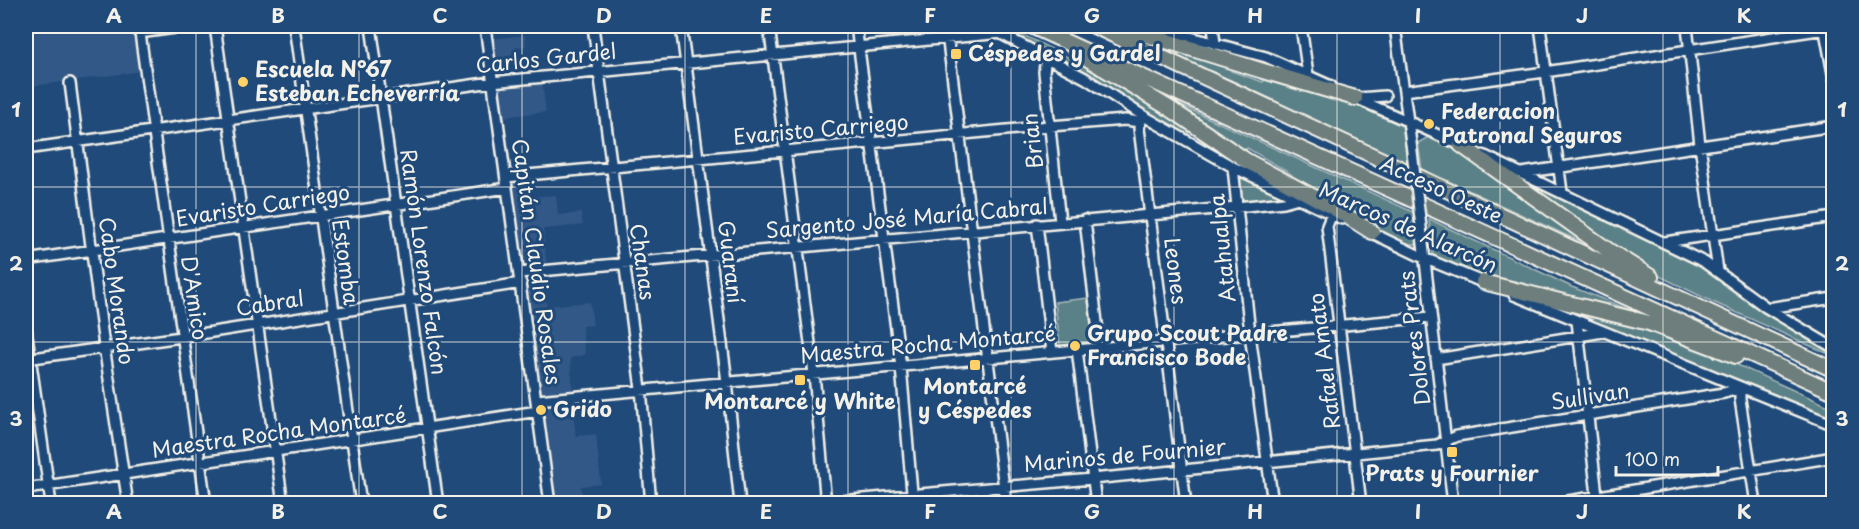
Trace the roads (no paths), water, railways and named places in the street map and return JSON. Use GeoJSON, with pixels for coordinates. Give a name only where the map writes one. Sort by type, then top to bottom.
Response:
{"type":"FeatureCollection","features":[{"type":"Feature","properties":{"kind":"highway","name":"Acceso Oeste"},"geometry":{"type":"LineString","coordinates":[[1094,26],[1833,370]]}},
{"type":"Feature","properties":{"kind":"highway"},"geometry":{"type":"LineString","coordinates":[[1118,26],[1356,98]]}},
{"type":"Feature","properties":{"kind":"highway","name":"Acceso Oeste"},"geometry":{"type":"LineString","coordinates":[[1037,28],[1833,392]]}},
{"type":"Feature","properties":{"kind":"highway"},"geometry":{"type":"LineString","coordinates":[[1037,28],[1172,110],[1248,160],[1372,232]]}},
{"type":"Feature","properties":{"kind":"highway"},"geometry":{"type":"LineString","coordinates":[[1461,145],[1608,250],[1714,315]]}},
{"type":"Feature","properties":{"kind":"highway"},"geometry":{"type":"LineString","coordinates":[[1482,282],[1649,323],[1833,392]]}},
{"type":"Feature","properties":{"kind":"street"},"geometry":{"type":"LineString","coordinates":[[139,29],[190,26]]}},
{"type":"Feature","properties":{"kind":"street"},"geometry":{"type":"LineString","coordinates":[[214,26],[283,504]]}},
{"type":"Feature","properties":{"kind":"street","name":"Estomba"},"geometry":{"type":"LineString","coordinates":[[294,26],[361,504]]}},
{"type":"Feature","properties":{"kind":"street","name":"Ramón Lorenzo Falcón"},"geometry":{"type":"LineString","coordinates":[[371,26],[438,504]]}},
{"type":"Feature","properties":{"kind":"street","name":"Capitán Claudio Rosales"},"geometry":{"type":"LineString","coordinates":[[484,26],[550,504]]}},
{"type":"Feature","properties":{"kind":"street","name":"Chanas"},"geometry":{"type":"LineString","coordinates":[[594,26],[641,389],[651,504]]}},
{"type":"Feature","properties":{"kind":"street","name":"Guaraní"},"geometry":{"type":"LineString","coordinates":[[681,26],[728,382],[740,504]]}},
{"type":"Feature","properties":{"kind":"street"},"geometry":{"type":"LineString","coordinates":[[769,26],[814,374],[826,503]]}},
{"type":"Feature","properties":{"kind":"street"},"geometry":{"type":"LineString","coordinates":[[856,26],[901,367],[913,499]]}},
{"type":"Feature","properties":{"kind":"street"},"geometry":{"type":"LineString","coordinates":[[946,26],[1006,504]]}},
{"type":"Feature","properties":{"kind":"street","name":"Marcos de Alarcón"},"geometry":{"type":"LineString","coordinates":[[986,26],[1046,56],[1084,78],[1141,118],[1233,167],[1424,258],[1833,425]]}},
{"type":"Feature","properties":{"kind":"street"},"geometry":{"type":"LineString","coordinates":[[1149,26],[1266,57],[1522,173],[1665,242],[1718,271],[1767,308],[1833,348]]}},
{"type":"Feature","properties":{"kind":"street"},"geometry":{"type":"LineString","coordinates":[[1213,26],[1215,44]]}},
{"type":"Feature","properties":{"kind":"street"},"geometry":{"type":"LineString","coordinates":[[1301,26],[1308,75]]}},
{"type":"Feature","properties":{"kind":"street","name":"Dolores Prats"},"geometry":{"type":"LineString","coordinates":[[1395,26],[1453,504]]}},
{"type":"Feature","properties":{"kind":"street"},"geometry":{"type":"LineString","coordinates":[[1540,26],[1562,192]]}},
{"type":"Feature","properties":{"kind":"street"},"geometry":{"type":"LineString","coordinates":[[1687,26],[1700,145],[1718,271]]}},
{"type":"Feature","properties":{"kind":"street"},"geometry":{"type":"LineString","coordinates":[[1404,91],[1690,50],[1825,27],[1833,79]]}},
{"type":"Feature","properties":{"kind":"street","name":"D'Amico"},"geometry":{"type":"LineString","coordinates":[[139,29],[206,504]]}},
{"type":"Feature","properties":{"kind":"street","name":"Carlos Gardel"},"geometry":{"type":"LineString","coordinates":[[26,149],[492,82],[948,40],[1002,33]]}},
{"type":"Feature","properties":{"kind":"street","name":"Brian"},"geometry":{"type":"LineString","coordinates":[[1046,56],[1044,72],[1060,222]]}},
{"type":"Feature","properties":{"kind":"street","name":"Cabo Morando"},"geometry":{"type":"LineString","coordinates":[[70,83],[104,346],[128,504]]}},
{"type":"Feature","properties":{"kind":"street"},"geometry":{"type":"LineString","coordinates":[[1356,98],[1385,96]]}},
{"type":"Feature","properties":{"kind":"street","name":"Evaristo Carriego"},"geometry":{"type":"LineString","coordinates":[[506,177],[1141,118]]}},
{"type":"Feature","properties":{"kind":"street","name":"Leones"},"geometry":{"type":"LineString","coordinates":[[1141,118],[1150,215],[1186,504]]}},
{"type":"Feature","properties":{"kind":"street"},"geometry":{"type":"LineString","coordinates":[[1522,173],[1833,126]]}},
{"type":"Feature","properties":{"kind":"street","name":"Atahualpa"},"geometry":{"type":"LineString","coordinates":[[1233,167],[1250,334],[1273,504]]}},
{"type":"Feature","properties":{"kind":"street","name":"Evaristo Carriego"},"geometry":{"type":"LineString","coordinates":[[26,260],[507,188]]}},
{"type":"Feature","properties":{"kind":"street","name":"Sargento José María Cabral"},"geometry":{"type":"LineString","coordinates":[[520,278],[624,263],[1237,207],[1298,198]]}},
{"type":"Feature","properties":{"kind":"street","name":"Rafael Amato"},"geometry":{"type":"LineString","coordinates":[[1332,214],[1327,226],[1360,504]]}},
{"type":"Feature","properties":{"kind":"street"},"geometry":{"type":"LineString","coordinates":[[1665,242],[1833,217]]}},
{"type":"Feature","properties":{"kind":"street"},"geometry":{"type":"LineString","coordinates":[[1085,220],[1100,348]]}},
{"type":"Feature","properties":{"kind":"street"},"geometry":{"type":"LineString","coordinates":[[1037,224],[1052,352]]}},
{"type":"Feature","properties":{"kind":"street","name":"Cabral"},"geometry":{"type":"LineString","coordinates":[[28,358],[182,337],[410,301],[520,278]]}},
{"type":"Feature","properties":{"kind":"street"},"geometry":{"type":"LineString","coordinates":[[1767,308],[1833,298]]}},
{"type":"Feature","properties":{"kind":"street","name":"Maestra Rocha Montarcé"},"geometry":{"type":"LineString","coordinates":[[537,400],[1431,317]]}},
{"type":"Feature","properties":{"kind":"street"},"geometry":{"type":"LineString","coordinates":[[1577,321],[1597,500]]}},
{"type":"Feature","properties":{"kind":"street"},"geometry":{"type":"LineString","coordinates":[[26,328],[28,358],[51,504]]}},
{"type":"Feature","properties":{"kind":"street"},"geometry":{"type":"LineString","coordinates":[[1436,359],[1603,332]]}},
{"type":"Feature","properties":{"kind":"street"},"geometry":{"type":"LineString","coordinates":[[1077,349],[1096,504]]}},
{"type":"Feature","properties":{"kind":"street"},"geometry":{"type":"LineString","coordinates":[[1740,388],[1756,504]]}},
{"type":"Feature","properties":{"kind":"street","name":"Sullivan"},"geometry":{"type":"LineString","coordinates":[[1446,441],[1457,436],[1724,393],[1740,388]]}},
{"type":"Feature","properties":{"kind":"street","name":"Maestra Rocha Montarcé"},"geometry":{"type":"LineString","coordinates":[[26,489],[538,411]]}},
{"type":"Feature","properties":{"kind":"street","name":"Marinos de Fournier"},"geometry":{"type":"LineString","coordinates":[[806,504],[913,499],[1004,486],[1437,445],[1446,441]]}},
{"type":"Feature","properties":{"kind":"street"},"geometry":{"type":"LineString","coordinates":[[1550,504],[1597,500],[1833,457]]}},
{"type":"Feature","properties":{"kind":"place","name":"Céspedes y Gardel"},"geometry":{"type":"Point","coordinates":[956,54]}},
{"type":"Feature","properties":{"kind":"place","name":"Escuela N°67 Esteban Echeverría"},"geometry":{"type":"Point","coordinates":[243,82]}},
{"type":"Feature","properties":{"kind":"place","name":"Federacion Patronal Seguros"},"geometry":{"type":"Point","coordinates":[1429,124]}},
{"type":"Feature","properties":{"kind":"place","name":"Grupo Scout Padre Francisco Bode"},"geometry":{"type":"Point","coordinates":[1075,346]}},
{"type":"Feature","properties":{"kind":"place","name":"Montarcé y Céspedes"},"geometry":{"type":"Point","coordinates":[975,365]}},
{"type":"Feature","properties":{"kind":"place","name":"Montarcé y White"},"geometry":{"type":"Point","coordinates":[800,380]}},
{"type":"Feature","properties":{"kind":"place","name":"Grido"},"geometry":{"type":"Point","coordinates":[541,410]}},
{"type":"Feature","properties":{"kind":"place","name":"Prats y Fournier"},"geometry":{"type":"Point","coordinates":[1452,452]}}]}
